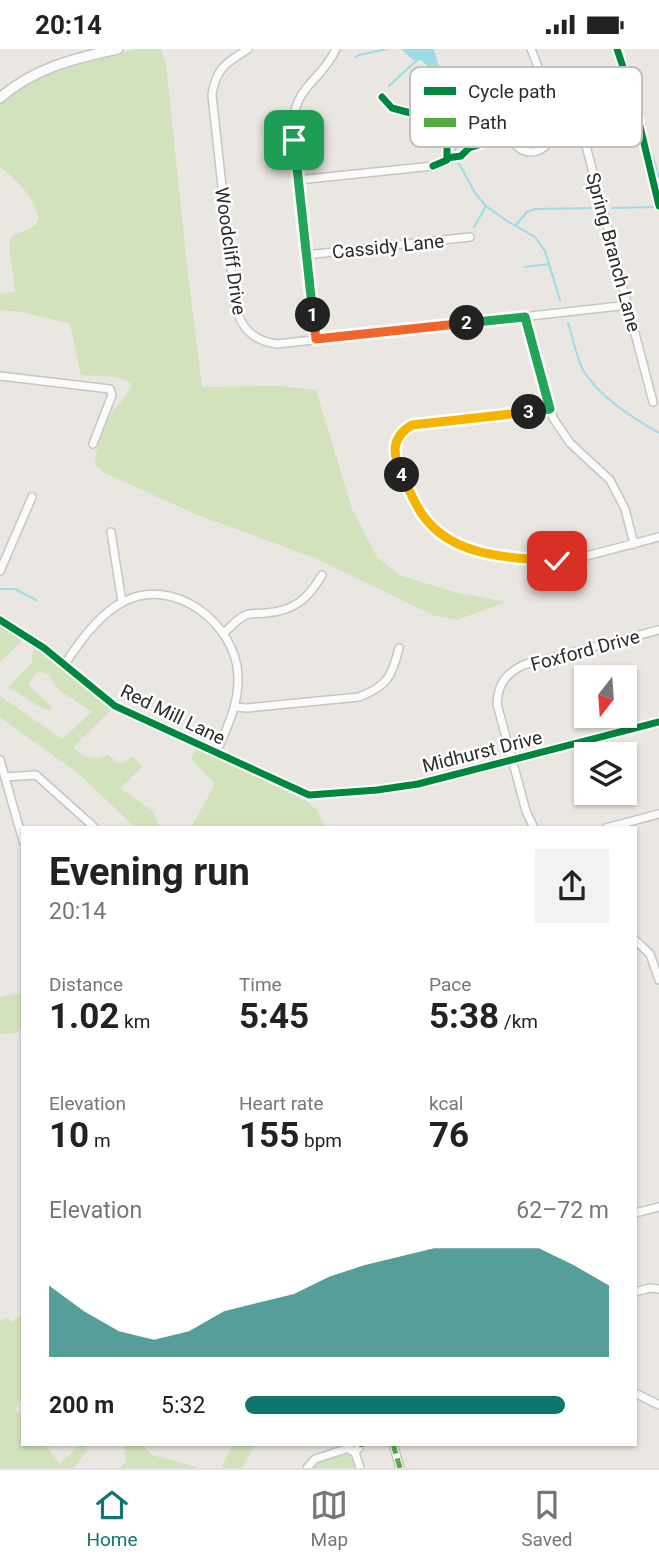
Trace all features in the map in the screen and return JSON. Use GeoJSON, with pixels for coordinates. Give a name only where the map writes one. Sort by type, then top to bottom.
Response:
{"type":"FeatureCollection","features":[{"type":"Feature","properties":{"kind":"street"},"geometry":{"type":"LineString","coordinates":[[0,98],[29,77],[55,64],[118,49]]}},
{"type":"Feature","properties":{"kind":"street","name":"Woodcliff Drive"},"geometry":{"type":"LineString","coordinates":[[248,49],[227,62],[219,71],[212,95],[235,305],[238,319],[252,336],[264,343],[277,344],[629,305]]}},
{"type":"Feature","properties":{"kind":"street"},"geometry":{"type":"LineString","coordinates":[[316,339],[292,126],[294,113],[304,90],[327,65],[336,49]]}},
{"type":"Feature","properties":{"kind":"street"},"geometry":{"type":"LineString","coordinates":[[531,49],[538,67]]}},
{"type":"Feature","properties":{"kind":"street","name":"Spring Branch Lane"},"geometry":{"type":"LineString","coordinates":[[518,147],[527,152],[544,147]]}},
{"type":"Feature","properties":{"kind":"street","name":"Spring Branch Lane"},"geometry":{"type":"LineString","coordinates":[[586,147],[653,401]]}},
{"type":"Feature","properties":{"kind":"street"},"geometry":{"type":"LineString","coordinates":[[298,180],[433,166]]}},
{"type":"Feature","properties":{"kind":"street","name":"Cassidy Lane"},"geometry":{"type":"LineString","coordinates":[[306,255],[470,237]]}},
{"type":"Feature","properties":{"kind":"street"},"geometry":{"type":"LineString","coordinates":[[525,317],[550,409],[560,432],[597,466],[619,493],[634,544]]}},
{"type":"Feature","properties":{"kind":"street"},"geometry":{"type":"LineString","coordinates":[[0,376],[110,389],[112,395],[93,444]]}},
{"type":"Feature","properties":{"kind":"street"},"geometry":{"type":"LineString","coordinates":[[550,409],[412,425],[404,430],[394,445],[394,455],[423,516],[450,540],[464,548],[481,553],[545,560],[571,560],[659,537]]}},
{"type":"Feature","properties":{"kind":"street"},"geometry":{"type":"LineString","coordinates":[[0,571],[32,497]]}},
{"type":"Feature","properties":{"kind":"street"},"geometry":{"type":"LineString","coordinates":[[111,531],[122,602]]}},
{"type":"Feature","properties":{"kind":"street"},"geometry":{"type":"LineString","coordinates":[[223,634],[239,619],[250,614],[293,607],[312,593],[322,575]]}},
{"type":"Feature","properties":{"kind":"street"},"geometry":{"type":"LineString","coordinates":[[65,664],[103,616],[122,602],[138,596],[159,594],[186,600],[205,614],[223,634],[234,653],[238,676],[235,707],[216,753]]}},
{"type":"Feature","properties":{"kind":"street","name":"Red Mill Lane"},"geometry":{"type":"LineString","coordinates":[[0,620],[26,635],[65,664],[115,706],[309,795]]}},
{"type":"Feature","properties":{"kind":"street","name":"Foxford Drive"},"geometry":{"type":"LineString","coordinates":[[533,826],[526,811],[497,703],[497,692],[504,678],[523,665],[659,630]]}},
{"type":"Feature","properties":{"kind":"street"},"geometry":{"type":"LineString","coordinates":[[235,707],[359,697],[386,682],[399,649]]}},
{"type":"Feature","properties":{"kind":"street","name":"Midhurst Drive"},"geometry":{"type":"LineString","coordinates":[[309,795],[418,784],[659,722]]}},
{"type":"Feature","properties":{"kind":"street"},"geometry":{"type":"LineString","coordinates":[[0,760],[21,834]]}},
{"type":"Feature","properties":{"kind":"street"},"geometry":{"type":"LineString","coordinates":[[5,777],[36,775],[93,826]]}},
{"type":"Feature","properties":{"kind":"street"},"geometry":{"type":"LineString","coordinates":[[614,826],[659,814]]}},
{"type":"Feature","properties":{"kind":"street"},"geometry":{"type":"LineString","coordinates":[[637,942],[650,954],[659,980]]}},
{"type":"Feature","properties":{"kind":"street"},"geometry":{"type":"LineString","coordinates":[[637,1212],[659,1207]]}},
{"type":"Feature","properties":{"kind":"street"},"geometry":{"type":"LineString","coordinates":[[637,1292],[659,1289]]}},
{"type":"Feature","properties":{"kind":"street"},"geometry":{"type":"LineString","coordinates":[[637,1395],[659,1405]]}},
{"type":"Feature","properties":{"kind":"street"},"geometry":{"type":"LineString","coordinates":[[307,1468],[315,1459],[356,1446],[360,1468]]}},
{"type":"Feature","properties":{"kind":"street"},"geometry":{"type":"LineString","coordinates":[[394,1446],[400,1468]]}},
{"type":"Feature","properties":{"kind":"green space"},"geometry":{"type":"Polygon","coordinates":[[[137,49],[161,49],[166,64],[202,387],[281,386],[316,390],[352,509],[377,557],[399,575],[454,592],[506,602],[457,620],[435,616],[315,558],[195,514],[105,473],[95,464],[98,443],[106,423],[132,384],[117,377],[81,375],[70,324],[23,312],[0,310],[0,294],[15,292],[9,243],[12,236],[35,226],[39,218],[24,189],[0,167],[0,104],[36,78],[55,69],[137,49]]]}},
{"type":"Feature","properties":{"kind":"green space"},"geometry":{"type":"Polygon","coordinates":[[[0,624],[24,639],[0,662],[0,624]]]}},
{"type":"Feature","properties":{"kind":"green space"},"geometry":{"type":"Polygon","coordinates":[[[35,646],[113,708],[73,747],[89,757],[108,755],[120,764],[133,756],[142,767],[120,788],[153,811],[159,826],[134,826],[80,775],[0,717],[0,696],[62,739],[92,712],[59,690],[47,673],[37,671],[28,685],[52,707],[51,710],[44,709],[8,687],[32,663],[35,646]]]}},
{"type":"Feature","properties":{"kind":"green space"},"geometry":{"type":"Polygon","coordinates":[[[197,748],[306,801],[317,810],[324,826],[191,826],[214,787],[212,781],[191,759],[197,748]]]}},
{"type":"Feature","properties":{"kind":"green space"},"geometry":{"type":"Polygon","coordinates":[[[21,992],[21,1030],[0,1034],[0,997],[21,992]]]}},
{"type":"Feature","properties":{"kind":"green space"},"geometry":{"type":"Polygon","coordinates":[[[21,1315],[21,1399],[15,1409],[21,1416],[21,1446],[46,1446],[60,1464],[79,1446],[85,1446],[88,1450],[73,1468],[0,1468],[0,1321],[8,1318],[12,1322],[21,1315]]]}},
{"type":"Feature","properties":{"kind":"green space"},"geometry":{"type":"Polygon","coordinates":[[[124,1446],[144,1446],[152,1455],[200,1468],[120,1468],[126,1461],[124,1446]]]}},
{"type":"Feature","properties":{"kind":"green space"},"geometry":{"type":"Polygon","coordinates":[[[232,1446],[255,1446],[242,1468],[221,1468],[232,1446]]]}},
{"type":"Feature","properties":{"kind":"green space"},"geometry":{"type":"Polygon","coordinates":[[[348,1452],[352,1454],[356,1468],[313,1468],[320,1461],[348,1452]]]}},
{"type":"Feature","properties":{"kind":"water"},"geometry":{"type":"Polygon","coordinates":[[[401,49],[434,49],[439,67],[429,67],[421,60],[413,60],[401,49]]]}},
{"type":"Feature","properties":{"kind":"waterway"},"geometry":{"type":"LineString","coordinates":[[356,57],[387,49]]}},
{"type":"Feature","properties":{"kind":"waterway"},"geometry":{"type":"LineString","coordinates":[[389,86],[417,60]]}},
{"type":"Feature","properties":{"kind":"waterway"},"geometry":{"type":"LineString","coordinates":[[456,147],[458,162],[475,193],[486,206],[535,237],[545,251],[560,300]]}},
{"type":"Feature","properties":{"kind":"waterway"},"geometry":{"type":"LineString","coordinates":[[653,157],[659,177]]}},
{"type":"Feature","properties":{"kind":"waterway"},"geometry":{"type":"LineString","coordinates":[[474,227],[486,206]]}},
{"type":"Feature","properties":{"kind":"waterway"},"geometry":{"type":"LineString","coordinates":[[612,208],[655,207]]}},
{"type":"Feature","properties":{"kind":"waterway"},"geometry":{"type":"LineString","coordinates":[[516,225],[527,212],[535,209],[595,208]]}},
{"type":"Feature","properties":{"kind":"waterway"},"geometry":{"type":"LineString","coordinates":[[525,267],[549,264]]}},
{"type":"Feature","properties":{"kind":"waterway"},"geometry":{"type":"LineString","coordinates":[[568,323],[581,365],[590,380],[617,406],[659,433]]}},
{"type":"Feature","properties":{"kind":"waterway"},"geometry":{"type":"LineString","coordinates":[[0,589],[15,589],[36,600]]}},
{"type":"Feature","properties":{"kind":"marked path"},"geometry":{"type":"LineString","coordinates":[[394,1446],[400,1468]]}},
{"type":"Feature","properties":{"kind":"cycle path"},"geometry":{"type":"LineString","coordinates":[[617,49],[623,67]]}},
{"type":"Feature","properties":{"kind":"cycle path"},"geometry":{"type":"LineString","coordinates":[[382,97],[392,108],[410,113]]}},
{"type":"Feature","properties":{"kind":"cycle path"},"geometry":{"type":"LineString","coordinates":[[642,135],[659,206]]}},
{"type":"Feature","properties":{"kind":"cycle path"},"geometry":{"type":"LineString","coordinates":[[433,166],[447,160],[447,147]]}},
{"type":"Feature","properties":{"kind":"cycle path"},"geometry":{"type":"LineString","coordinates":[[447,158],[461,156],[472,147]]}},
{"type":"Feature","properties":{"kind":"cycle path"},"geometry":{"type":"LineString","coordinates":[[0,620],[44,648],[115,706],[309,795],[418,784],[659,722]]}},
{"type":"Feature","properties":{"kind":"route"},"geometry":{"type":"LineString","coordinates":[[294,140],[316,339],[525,317],[550,409],[412,425],[398,436],[394,455],[423,516],[450,540],[481,553],[557,561]]}}]}
